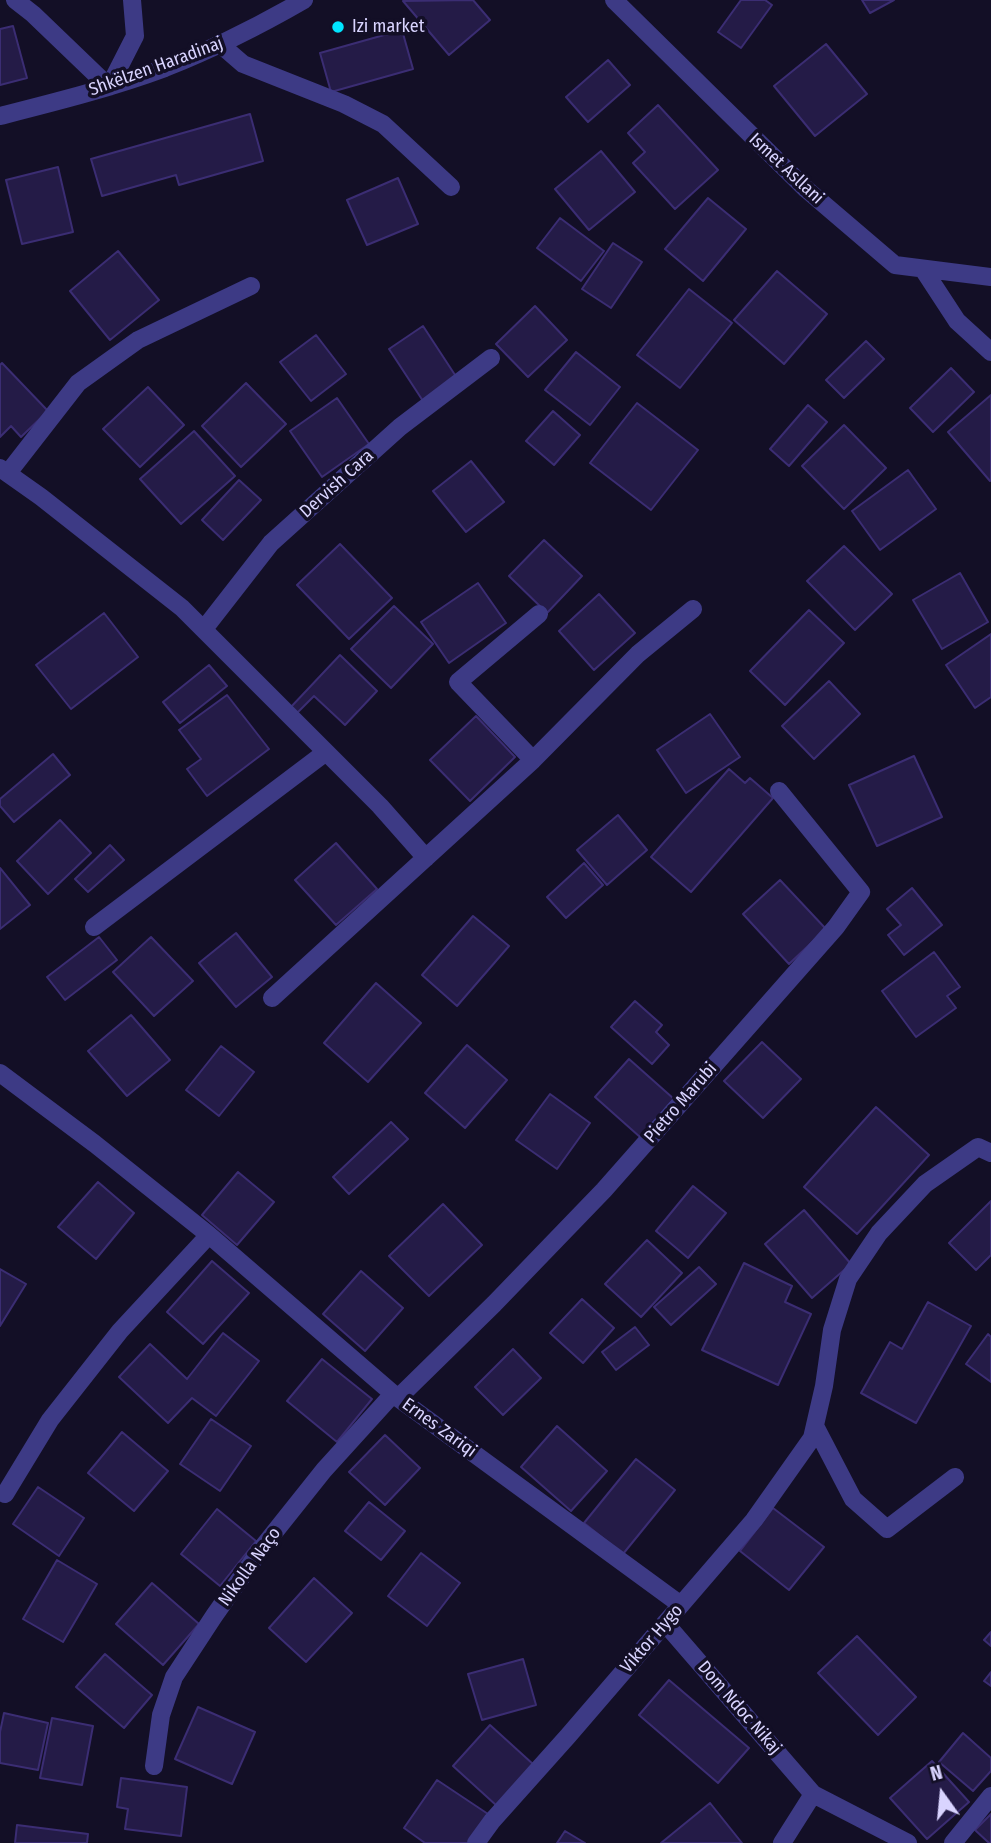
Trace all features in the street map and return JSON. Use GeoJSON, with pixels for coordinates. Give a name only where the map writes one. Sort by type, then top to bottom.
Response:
{"type":"FeatureCollection","features":[{"type":"Feature","properties":{"kind":"street"},"geometry":{"type":"LineString","coordinates":[[15,0],[33,13],[109,86],[135,36],[132,0]]}},
{"type":"Feature","properties":{"kind":"street","name":"Shkëlzen Haradinaj"},"geometry":{"type":"LineString","coordinates":[[0,116],[164,68],[221,45],[304,0]]}},
{"type":"Feature","properties":{"kind":"street","name":"Ismet Asllani"},"geometry":{"type":"LineString","coordinates":[[614,0],[806,190],[895,265],[991,277]]}},
{"type":"Feature","properties":{"kind":"street"},"geometry":{"type":"LineString","coordinates":[[221,45],[243,64],[344,104],[383,124],[452,187]]}},
{"type":"Feature","properties":{"kind":"street"},"geometry":{"type":"LineString","coordinates":[[923,269],[957,321],[991,352]]}},
{"type":"Feature","properties":{"kind":"street"},"geometry":{"type":"LineString","coordinates":[[251,286],[138,340],[78,383],[4,470],[182,608],[380,806],[426,858]]}},
{"type":"Feature","properties":{"kind":"street","name":"Dervish Cara"},"geometry":{"type":"LineString","coordinates":[[204,629],[271,543],[400,427],[491,358]]}},
{"type":"Feature","properties":{"kind":"street"},"geometry":{"type":"LineString","coordinates":[[272,998],[533,760],[638,654],[693,609]]}},
{"type":"Feature","properties":{"kind":"street"},"geometry":{"type":"LineString","coordinates":[[533,760],[458,682],[539,614]]}},
{"type":"Feature","properties":{"kind":"street"},"geometry":{"type":"LineString","coordinates":[[94,927],[326,752]]}},
{"type":"Feature","properties":{"kind":"street","name":"Pietro Marubi"},"geometry":{"type":"LineString","coordinates":[[395,1396],[494,1304],[604,1190],[836,927],[861,892],[779,792]]}},
{"type":"Feature","properties":{"kind":"street","name":"Ernes Zariqi"},"geometry":{"type":"LineString","coordinates":[[0,1073],[209,1235],[395,1396],[681,1605]]}},
{"type":"Feature","properties":{"kind":"street","name":"Viktor Hygo"},"geometry":{"type":"LineString","coordinates":[[476,1843],[492,1821],[754,1520],[812,1438],[824,1386],[832,1330],[848,1279],[880,1233],[925,1184],[978,1147],[991,1153]]}},
{"type":"Feature","properties":{"kind":"street"},"geometry":{"type":"LineString","coordinates":[[5,1494],[50,1420],[113,1341],[209,1235]]}},
{"type":"Feature","properties":{"kind":"street","name":"Nikolla Naço"},"geometry":{"type":"LineString","coordinates":[[155,1766],[161,1715],[174,1677],[261,1549],[324,1469],[395,1396]]}},
{"type":"Feature","properties":{"kind":"street"},"geometry":{"type":"LineString","coordinates":[[815,1426],[853,1499],[887,1529],[955,1477]]}},
{"type":"Feature","properties":{"kind":"street","name":"Dom Ndoc Nikaj"},"geometry":{"type":"LineString","coordinates":[[665,1623],[813,1794],[908,1843]]}},
{"type":"Feature","properties":{"kind":"street"},"geometry":{"type":"LineString","coordinates":[[782,1843],[813,1794]]}},
{"type":"Feature","properties":{"kind":"street"},"geometry":{"type":"LineString","coordinates":[[953,1843],[991,1796]]}},
{"type":"Feature","properties":{"kind":"building"},"geometry":{"type":"Polygon","coordinates":[[[473,0],[490,20],[449,55],[403,1],[473,0]]]}},
{"type":"Feature","properties":{"kind":"building"},"geometry":{"type":"Polygon","coordinates":[[[741,0],[765,0],[772,5],[741,48],[718,32],[741,0]]]}},
{"type":"Feature","properties":{"kind":"building"},"geometry":{"type":"Polygon","coordinates":[[[862,0],[894,0],[870,13],[862,0]]]}},
{"type":"Feature","properties":{"kind":"building"},"geometry":{"type":"Polygon","coordinates":[[[13,26],[27,78],[0,85],[0,29],[13,26]]]}},
{"type":"Feature","properties":{"kind":"building"},"geometry":{"type":"Polygon","coordinates":[[[402,30],[413,69],[331,92],[320,53],[402,30]]]}},
{"type":"Feature","properties":{"kind":"building"},"geometry":{"type":"Polygon","coordinates":[[[826,44],[867,94],[815,136],[774,86],[826,44]]]}},
{"type":"Feature","properties":{"kind":"building"},"geometry":{"type":"Polygon","coordinates":[[[608,60],[630,85],[588,122],[566,97],[608,60]]]}},
{"type":"Feature","properties":{"kind":"building"},"geometry":{"type":"Polygon","coordinates":[[[658,105],[718,170],[675,209],[633,163],[645,152],[628,133],[658,105]]]}},
{"type":"Feature","properties":{"kind":"building"},"geometry":{"type":"Polygon","coordinates":[[[250,114],[263,161],[179,185],[176,175],[102,196],[91,159],[250,114]]]}},
{"type":"Feature","properties":{"kind":"building"},"geometry":{"type":"Polygon","coordinates":[[[601,151],[635,192],[589,230],[555,189],[601,151]]]}},
{"type":"Feature","properties":{"kind":"building"},"geometry":{"type":"Polygon","coordinates":[[[58,167],[73,232],[22,244],[6,180],[58,167]]]}},
{"type":"Feature","properties":{"kind":"building"},"geometry":{"type":"Polygon","coordinates":[[[398,178],[418,224],[367,245],[347,200],[398,178]]]}},
{"type":"Feature","properties":{"kind":"building"},"geometry":{"type":"Polygon","coordinates":[[[708,198],[746,229],[703,281],[665,249],[708,198]]]}},
{"type":"Feature","properties":{"kind":"building"},"geometry":{"type":"Polygon","coordinates":[[[560,218],[604,251],[581,281],[537,248],[560,218]]]}},
{"type":"Feature","properties":{"kind":"building"},"geometry":{"type":"Polygon","coordinates":[[[613,243],[642,262],[611,308],[582,289],[613,243]]]}},
{"type":"Feature","properties":{"kind":"building"},"geometry":{"type":"Polygon","coordinates":[[[118,251],[159,300],[110,340],[70,291],[118,251]]]}},
{"type":"Feature","properties":{"kind":"building"},"geometry":{"type":"Polygon","coordinates":[[[777,271],[827,314],[784,364],[734,320],[777,271]]]}},
{"type":"Feature","properties":{"kind":"building"},"geometry":{"type":"Polygon","coordinates":[[[689,289],[732,323],[680,388],[637,355],[689,289]]]}},
{"type":"Feature","properties":{"kind":"building"},"geometry":{"type":"Polygon","coordinates":[[[535,306],[567,340],[528,377],[496,344],[535,306]]]}},
{"type":"Feature","properties":{"kind":"building"},"geometry":{"type":"Polygon","coordinates":[[[423,326],[457,378],[423,401],[389,349],[423,326]]]}},
{"type":"Feature","properties":{"kind":"building"},"geometry":{"type":"Polygon","coordinates":[[[316,335],[346,374],[311,401],[280,362],[316,335]]]}},
{"type":"Feature","properties":{"kind":"building"},"geometry":{"type":"Polygon","coordinates":[[[866,341],[884,359],[844,398],[826,380],[866,341]]]}},
{"type":"Feature","properties":{"kind":"building"},"geometry":{"type":"Polygon","coordinates":[[[576,352],[620,387],[590,425],[545,390],[576,352]]]}},
{"type":"Feature","properties":{"kind":"building"},"geometry":{"type":"Polygon","coordinates":[[[2,363],[48,411],[21,437],[11,426],[0,437],[2,363]]]}},
{"type":"Feature","properties":{"kind":"building"},"geometry":{"type":"Polygon","coordinates":[[[951,368],[974,392],[933,432],[910,408],[951,368]]]}},
{"type":"Feature","properties":{"kind":"building"},"geometry":{"type":"Polygon","coordinates":[[[246,383],[286,424],[241,467],[202,426],[246,383]]]}},
{"type":"Feature","properties":{"kind":"building"},"geometry":{"type":"Polygon","coordinates":[[[148,387],[184,425],[140,467],[103,429],[148,387]]]}},
{"type":"Feature","properties":{"kind":"building"},"geometry":{"type":"Polygon","coordinates":[[[991,395],[991,480],[990,481],[948,432],[991,395]]]}},
{"type":"Feature","properties":{"kind":"building"},"geometry":{"type":"Polygon","coordinates":[[[337,398],[369,444],[322,477],[290,431],[337,398]]]}},
{"type":"Feature","properties":{"kind":"building"},"geometry":{"type":"Polygon","coordinates":[[[637,403],[698,450],[651,510],[590,463],[637,403]]]}},
{"type":"Feature","properties":{"kind":"building"},"geometry":{"type":"Polygon","coordinates":[[[808,405],[827,422],[789,466],[770,449],[808,405]]]}},
{"type":"Feature","properties":{"kind":"building"},"geometry":{"type":"Polygon","coordinates":[[[553,411],[580,435],[554,465],[526,441],[553,411]]]}},
{"type":"Feature","properties":{"kind":"building"},"geometry":{"type":"Polygon","coordinates":[[[844,425],[886,468],[844,509],[802,466],[844,425]]]}},
{"type":"Feature","properties":{"kind":"building"},"geometry":{"type":"Polygon","coordinates":[[[194,431],[235,476],[181,524],[140,479],[194,431]]]}},
{"type":"Feature","properties":{"kind":"building"},"geometry":{"type":"Polygon","coordinates":[[[471,461],[504,502],[466,532],[433,491],[471,461]]]}},
{"type":"Feature","properties":{"kind":"building"},"geometry":{"type":"Polygon","coordinates":[[[908,470],[936,509],[880,550],[852,511],[908,470]]]}},
{"type":"Feature","properties":{"kind":"building"},"geometry":{"type":"Polygon","coordinates":[[[239,480],[261,500],[223,540],[202,520],[239,480]]]}},
{"type":"Feature","properties":{"kind":"building"},"geometry":{"type":"Polygon","coordinates":[[[544,540],[582,576],[547,613],[509,576],[544,540]]]}},
{"type":"Feature","properties":{"kind":"building"},"geometry":{"type":"Polygon","coordinates":[[[340,544],[392,598],[349,639],[297,585],[340,544]]]}},
{"type":"Feature","properties":{"kind":"building"},"geometry":{"type":"Polygon","coordinates":[[[844,546],[892,594],[855,630],[807,581],[844,546]]]}},
{"type":"Feature","properties":{"kind":"building"},"geometry":{"type":"Polygon","coordinates":[[[960,573],[988,622],[942,649],[913,600],[960,573]]]}},
{"type":"Feature","properties":{"kind":"building"},"geometry":{"type":"Polygon","coordinates":[[[478,583],[506,623],[449,663],[421,622],[478,583]]]}},
{"type":"Feature","properties":{"kind":"building"},"geometry":{"type":"Polygon","coordinates":[[[599,594],[635,633],[594,670],[559,631],[599,594]]]}},
{"type":"Feature","properties":{"kind":"building"},"geometry":{"type":"Polygon","coordinates":[[[394,606],[433,644],[391,688],[351,649],[394,606]]]}},
{"type":"Feature","properties":{"kind":"building"},"geometry":{"type":"Polygon","coordinates":[[[809,610],[844,643],[785,705],[750,671],[809,610]]]}},
{"type":"Feature","properties":{"kind":"building"},"geometry":{"type":"Polygon","coordinates":[[[104,613],[138,657],[71,709],[36,665],[104,613]]]}},
{"type":"Feature","properties":{"kind":"building"},"geometry":{"type":"Polygon","coordinates":[[[991,634],[991,697],[975,708],[946,665],[991,634]]]}},
{"type":"Feature","properties":{"kind":"building"},"geometry":{"type":"Polygon","coordinates":[[[340,655],[377,691],[345,725],[314,696],[296,714],[290,708],[340,655]]]}},
{"type":"Feature","properties":{"kind":"building"},"geometry":{"type":"Polygon","coordinates":[[[209,665],[227,686],[180,723],[163,702],[209,665]]]}},
{"type":"Feature","properties":{"kind":"building"},"geometry":{"type":"Polygon","coordinates":[[[829,681],[860,714],[814,759],[782,726],[829,681]]]}},
{"type":"Feature","properties":{"kind":"building"},"geometry":{"type":"Polygon","coordinates":[[[227,695],[269,749],[207,796],[187,769],[201,759],[179,730],[227,695]]]}},
{"type":"Feature","properties":{"kind":"building"},"geometry":{"type":"Polygon","coordinates":[[[710,714],[740,757],[686,793],[657,750],[710,714]]]}},
{"type":"Feature","properties":{"kind":"building"},"geometry":{"type":"Polygon","coordinates":[[[476,716],[515,757],[470,801],[430,760],[476,716]]]}},
{"type":"Feature","properties":{"kind":"building"},"geometry":{"type":"Polygon","coordinates":[[[53,754],[70,775],[14,822],[0,806],[0,799],[53,754]]]}},
{"type":"Feature","properties":{"kind":"building"},"geometry":{"type":"Polygon","coordinates":[[[914,756],[942,817],[877,846],[849,785],[914,756]]]}},
{"type":"Feature","properties":{"kind":"building"},"geometry":{"type":"Polygon","coordinates":[[[729,769],[745,783],[750,778],[773,798],[691,892],[651,857],[729,769]]]}},
{"type":"Feature","properties":{"kind":"building"},"geometry":{"type":"Polygon","coordinates":[[[618,815],[647,850],[607,885],[577,850],[618,815]]]}},
{"type":"Feature","properties":{"kind":"building"},"geometry":{"type":"Polygon","coordinates":[[[60,820],[91,853],[48,894],[17,861],[60,820]]]}},
{"type":"Feature","properties":{"kind":"building"},"geometry":{"type":"Polygon","coordinates":[[[336,843],[377,889],[336,925],[295,880],[336,843]]]}},
{"type":"Feature","properties":{"kind":"building"},"geometry":{"type":"Polygon","coordinates":[[[110,845],[124,860],[88,892],[75,879],[110,845]]]}},
{"type":"Feature","properties":{"kind":"building"},"geometry":{"type":"Polygon","coordinates":[[[584,863],[603,885],[566,918],[547,897],[584,863]]]}},
{"type":"Feature","properties":{"kind":"building"},"geometry":{"type":"Polygon","coordinates":[[[0,868],[30,905],[0,929],[0,868]]]}},
{"type":"Feature","properties":{"kind":"building"},"geometry":{"type":"Polygon","coordinates":[[[780,880],[826,929],[789,964],[743,914],[780,880]]]}},
{"type":"Feature","properties":{"kind":"building"},"geometry":{"type":"Polygon","coordinates":[[[912,888],[942,925],[904,955],[888,935],[901,925],[887,909],[912,888]]]}},
{"type":"Feature","properties":{"kind":"building"},"geometry":{"type":"Polygon","coordinates":[[[473,916],[509,946],[457,1006],[422,975],[473,916]]]}},
{"type":"Feature","properties":{"kind":"building"},"geometry":{"type":"Polygon","coordinates":[[[236,933],[272,977],[236,1007],[199,963],[236,933]]]}},
{"type":"Feature","properties":{"kind":"building"},"geometry":{"type":"Polygon","coordinates":[[[99,937],[117,960],[65,1000],[47,977],[99,937]]]}},
{"type":"Feature","properties":{"kind":"building"},"geometry":{"type":"Polygon","coordinates":[[[151,937],[193,981],[154,1016],[113,972],[151,937]]]}},
{"type":"Feature","properties":{"kind":"building"},"geometry":{"type":"Polygon","coordinates":[[[934,952],[960,987],[947,996],[956,1008],[916,1037],[882,991],[934,952]]]}},
{"type":"Feature","properties":{"kind":"building"},"geometry":{"type":"Polygon","coordinates":[[[376,983],[421,1023],[368,1082],[324,1043],[376,983]]]}},
{"type":"Feature","properties":{"kind":"building"},"geometry":{"type":"Polygon","coordinates":[[[635,1001],[662,1025],[656,1032],[669,1045],[652,1064],[611,1027],[635,1001]]]}},
{"type":"Feature","properties":{"kind":"building"},"geometry":{"type":"Polygon","coordinates":[[[131,1015],[170,1060],[127,1096],[88,1051],[131,1015]]]}},
{"type":"Feature","properties":{"kind":"building"},"geometry":{"type":"Polygon","coordinates":[[[762,1042],[801,1079],[763,1118],[724,1081],[762,1042]]]}},
{"type":"Feature","properties":{"kind":"building"},"geometry":{"type":"Polygon","coordinates":[[[467,1045],[507,1080],[465,1128],[425,1093],[467,1045]]]}},
{"type":"Feature","properties":{"kind":"building"},"geometry":{"type":"Polygon","coordinates":[[[221,1046],[254,1072],[219,1116],[186,1090],[221,1046]]]}},
{"type":"Feature","properties":{"kind":"building"},"geometry":{"type":"Polygon","coordinates":[[[629,1059],[674,1099],[640,1137],[595,1097],[629,1059]]]}},
{"type":"Feature","properties":{"kind":"building"},"geometry":{"type":"Polygon","coordinates":[[[550,1094],[590,1123],[557,1169],[516,1140],[550,1094]]]}},
{"type":"Feature","properties":{"kind":"building"},"geometry":{"type":"Polygon","coordinates":[[[876,1107],[929,1155],[857,1234],[804,1187],[876,1107]]]}},
{"type":"Feature","properties":{"kind":"building"},"geometry":{"type":"Polygon","coordinates":[[[391,1122],[408,1139],[349,1194],[333,1177],[391,1122]]]}},
{"type":"Feature","properties":{"kind":"building"},"geometry":{"type":"Polygon","coordinates":[[[238,1172],[274,1202],[237,1245],[202,1215],[238,1172]]]}},
{"type":"Feature","properties":{"kind":"building"},"geometry":{"type":"Polygon","coordinates":[[[98,1182],[134,1213],[96,1259],[58,1227],[98,1182]]]}},
{"type":"Feature","properties":{"kind":"building"},"geometry":{"type":"Polygon","coordinates":[[[693,1186],[726,1213],[688,1258],[656,1231],[693,1186]]]}},
{"type":"Feature","properties":{"kind":"building"},"geometry":{"type":"Polygon","coordinates":[[[991,1201],[991,1255],[976,1270],[949,1243],[991,1201]]]}},
{"type":"Feature","properties":{"kind":"building"},"geometry":{"type":"Polygon","coordinates":[[[443,1204],[482,1245],[429,1296],[389,1256],[443,1204]]]}},
{"type":"Feature","properties":{"kind":"building"},"geometry":{"type":"Polygon","coordinates":[[[804,1210],[851,1264],[812,1298],[765,1244],[804,1210]]]}},
{"type":"Feature","properties":{"kind":"building"},"geometry":{"type":"Polygon","coordinates":[[[647,1240],[682,1273],[641,1317],[605,1284],[647,1240]]]}},
{"type":"Feature","properties":{"kind":"building"},"geometry":{"type":"Polygon","coordinates":[[[212,1261],[249,1293],[203,1344],[167,1312],[212,1261]]]}},
{"type":"Feature","properties":{"kind":"building"},"geometry":{"type":"Polygon","coordinates":[[[744,1263],[792,1286],[785,1302],[811,1314],[778,1385],[702,1350],[744,1263]]]}},
{"type":"Feature","properties":{"kind":"building"},"geometry":{"type":"Polygon","coordinates":[[[699,1267],[716,1284],[671,1325],[654,1307],[699,1267]]]}},
{"type":"Feature","properties":{"kind":"building"},"geometry":{"type":"Polygon","coordinates":[[[0,1269],[26,1284],[0,1326],[0,1269]]]}},
{"type":"Feature","properties":{"kind":"building"},"geometry":{"type":"Polygon","coordinates":[[[361,1271],[403,1308],[365,1351],[323,1314],[361,1271]]]}},
{"type":"Feature","properties":{"kind":"building"},"geometry":{"type":"Polygon","coordinates":[[[582,1299],[614,1328],[583,1363],[550,1333],[582,1299]]]}},
{"type":"Feature","properties":{"kind":"building"},"geometry":{"type":"Polygon","coordinates":[[[928,1302],[971,1326],[916,1423],[861,1393],[890,1342],[902,1349],[928,1302]]]}},
{"type":"Feature","properties":{"kind":"building"},"geometry":{"type":"Polygon","coordinates":[[[635,1327],[649,1345],[616,1370],[602,1352],[635,1327]]]}},
{"type":"Feature","properties":{"kind":"building"},"geometry":{"type":"Polygon","coordinates":[[[223,1333],[259,1361],[216,1416],[192,1398],[168,1423],[119,1377],[150,1344],[187,1379],[223,1333]]]}},
{"type":"Feature","properties":{"kind":"building"},"geometry":{"type":"Polygon","coordinates":[[[988,1334],[991,1337],[991,1382],[966,1364],[988,1334]]]}},
{"type":"Feature","properties":{"kind":"building"},"geometry":{"type":"Polygon","coordinates":[[[513,1349],[541,1378],[503,1415],[475,1387],[513,1349]]]}},
{"type":"Feature","properties":{"kind":"building"},"geometry":{"type":"Polygon","coordinates":[[[322,1359],[372,1399],[337,1442],[287,1401],[322,1359]]]}},
{"type":"Feature","properties":{"kind":"building"},"geometry":{"type":"Polygon","coordinates":[[[211,1419],[251,1446],[220,1491],[180,1464],[211,1419]]]}},
{"type":"Feature","properties":{"kind":"building"},"geometry":{"type":"Polygon","coordinates":[[[557,1426],[607,1471],[571,1511],[521,1467],[557,1426]]]}},
{"type":"Feature","properties":{"kind":"building"},"geometry":{"type":"Polygon","coordinates":[[[122,1432],[168,1471],[134,1511],[88,1473],[122,1432]]]}},
{"type":"Feature","properties":{"kind":"building"},"geometry":{"type":"Polygon","coordinates":[[[385,1435],[420,1468],[385,1505],[349,1472],[385,1435]]]}},
{"type":"Feature","properties":{"kind":"building"},"geometry":{"type":"Polygon","coordinates":[[[636,1459],[675,1490],[623,1554],[584,1523],[636,1459]]]}},
{"type":"Feature","properties":{"kind":"building"},"geometry":{"type":"Polygon","coordinates":[[[38,1487],[84,1518],[59,1556],[13,1524],[38,1487]]]}},
{"type":"Feature","properties":{"kind":"building"},"geometry":{"type":"Polygon","coordinates":[[[369,1502],[405,1531],[381,1560],[345,1531],[369,1502]]]}},
{"type":"Feature","properties":{"kind":"building"},"geometry":{"type":"Polygon","coordinates":[[[773,1508],[824,1547],[789,1590],[740,1551],[773,1508]]]}},
{"type":"Feature","properties":{"kind":"building"},"geometry":{"type":"Polygon","coordinates":[[[217,1509],[256,1541],[220,1586],[181,1554],[217,1509]]]}},
{"type":"Feature","properties":{"kind":"building"},"geometry":{"type":"Polygon","coordinates":[[[421,1553],[460,1583],[427,1626],[388,1596],[421,1553]]]}},
{"type":"Feature","properties":{"kind":"building"},"geometry":{"type":"Polygon","coordinates":[[[57,1560],[97,1584],[63,1642],[23,1619],[57,1560]]]}},
{"type":"Feature","properties":{"kind":"building"},"geometry":{"type":"Polygon","coordinates":[[[314,1578],[352,1613],[306,1662],[269,1628],[314,1578]]]}},
{"type":"Feature","properties":{"kind":"building"},"geometry":{"type":"Polygon","coordinates":[[[152,1583],[199,1624],[163,1665],[116,1624],[152,1583]]]}},
{"type":"Feature","properties":{"kind":"building"},"geometry":{"type":"Polygon","coordinates":[[[991,1632],[991,1646],[984,1640],[991,1632]]]}},
{"type":"Feature","properties":{"kind":"building"},"geometry":{"type":"Polygon","coordinates":[[[857,1636],[916,1697],[878,1735],[818,1673],[857,1636]]]}},
{"type":"Feature","properties":{"kind":"building"},"geometry":{"type":"Polygon","coordinates":[[[105,1654],[152,1695],[124,1728],[76,1687],[105,1654]]]}},
{"type":"Feature","properties":{"kind":"building"},"geometry":{"type":"Polygon","coordinates":[[[523,1659],[536,1705],[482,1720],[468,1674],[523,1659]]]}},
{"type":"Feature","properties":{"kind":"building"},"geometry":{"type":"Polygon","coordinates":[[[991,1672],[991,1686],[984,1681],[991,1672]]]}},
{"type":"Feature","properties":{"kind":"building"},"geometry":{"type":"Polygon","coordinates":[[[669,1680],[749,1748],[718,1783],[639,1715],[669,1680]]]}},
{"type":"Feature","properties":{"kind":"building"},"geometry":{"type":"Polygon","coordinates":[[[198,1707],[255,1732],[232,1784],[175,1759],[198,1707]]]}},
{"type":"Feature","properties":{"kind":"building"},"geometry":{"type":"Polygon","coordinates":[[[4,1713],[48,1723],[38,1770],[0,1763],[0,1732],[4,1713]]]}},
{"type":"Feature","properties":{"kind":"building"},"geometry":{"type":"Polygon","coordinates":[[[52,1718],[93,1726],[82,1785],[40,1778],[52,1718]]]}},
{"type":"Feature","properties":{"kind":"building"},"geometry":{"type":"Polygon","coordinates":[[[490,1725],[534,1765],[497,1806],[453,1766],[490,1725]]]}},
{"type":"Feature","properties":{"kind":"building"},"geometry":{"type":"Polygon","coordinates":[[[963,1733],[991,1758],[991,1771],[973,1791],[939,1762],[963,1733]]]}},
{"type":"Feature","properties":{"kind":"building"},"geometry":{"type":"Polygon","coordinates":[[[932,1761],[969,1802],[927,1839],[890,1798],[932,1761]]]}},
{"type":"Feature","properties":{"kind":"building"},"geometry":{"type":"Polygon","coordinates":[[[121,1778],[187,1787],[181,1836],[125,1829],[128,1809],[117,1807],[121,1778]]]}},
{"type":"Feature","properties":{"kind":"building"},"geometry":{"type":"Polygon","coordinates":[[[437,1780],[488,1814],[469,1843],[425,1843],[404,1828],[437,1780]]]}},
{"type":"Feature","properties":{"kind":"building"},"geometry":{"type":"Polygon","coordinates":[[[710,1803],[742,1843],[661,1843],[710,1803]]]}},
{"type":"Feature","properties":{"kind":"building"},"geometry":{"type":"Polygon","coordinates":[[[991,1814],[991,1843],[989,1843],[975,1830],[991,1814]]]}},
{"type":"Feature","properties":{"kind":"building"},"geometry":{"type":"Polygon","coordinates":[[[17,1825],[88,1834],[87,1843],[15,1843],[17,1825]]]}},
{"type":"Feature","properties":{"kind":"building"},"geometry":{"type":"Polygon","coordinates":[[[565,1831],[585,1843],[557,1843],[565,1831]]]}},
{"type":"Feature","properties":{"kind":"place","name":"Izi market"},"geometry":{"type":"Point","coordinates":[338,27]}}]}
